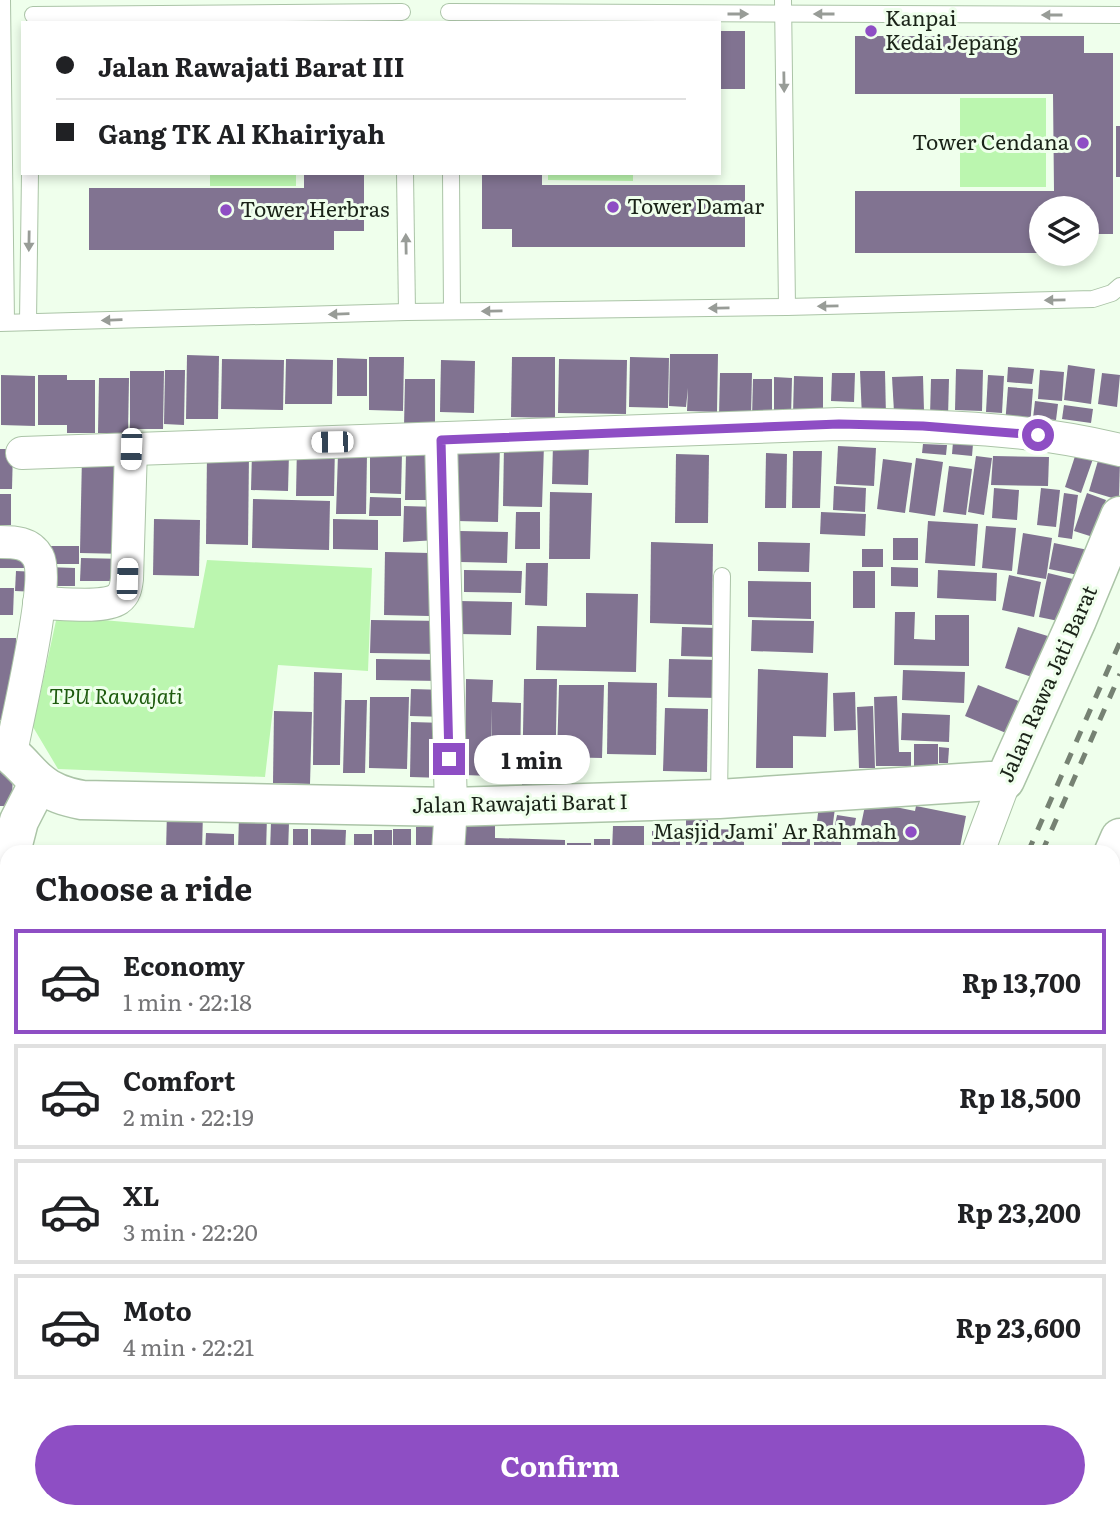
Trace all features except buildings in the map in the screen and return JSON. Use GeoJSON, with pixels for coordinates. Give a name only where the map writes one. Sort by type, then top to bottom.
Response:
{"type":"FeatureCollection","features":[{"type":"Feature","properties":{"kind":"street"},"geometry":{"type":"LineString","coordinates":[[22,453],[839,424],[1015,432],[1083,441],[1120,450]]}},
{"type":"Feature","properties":{"kind":"street"},"geometry":{"type":"LineString","coordinates":[[441,440],[451,807],[448,845]]}},
{"type":"Feature","properties":{"kind":"street"},"geometry":{"type":"LineString","coordinates":[[40,603],[104,603],[117,599],[125,592],[131,449]]}},
{"type":"Feature","properties":{"kind":"street","name":"Jalan Rawa Jati Barat"},"geometry":{"type":"LineString","coordinates":[[981,845],[1005,780],[1077,620],[1120,516]]}},
{"type":"Feature","properties":{"kind":"street"},"geometry":{"type":"LineString","coordinates":[[0,542],[26,545],[39,558],[41,569],[40,603],[6,750]]}},
{"type":"Feature","properties":{"kind":"street","name":"Jalan Rawajati Barat I"},"geometry":{"type":"LineString","coordinates":[[6,750],[39,782],[64,796],[82,800],[451,807],[719,799],[1005,780]]}},
{"type":"Feature","properties":{"kind":"street"},"geometry":{"type":"LineString","coordinates":[[13,845],[19,821],[39,782]]}},
{"type":"Feature","properties":{"kind":"lane"},"geometry":{"type":"LineString","coordinates":[[2,0],[3,323],[407,312],[787,307],[1094,299],[1112,293],[1120,286]]}},
{"type":"Feature","properties":{"kind":"lane"},"geometry":{"type":"LineString","coordinates":[[783,7],[787,307]]}},
{"type":"Feature","properties":{"kind":"lane"},"geometry":{"type":"LineString","coordinates":[[449,12],[933,7],[1120,15]]}},
{"type":"Feature","properties":{"kind":"lane"},"geometry":{"type":"LineString","coordinates":[[33,12],[402,11]]}},
{"type":"Feature","properties":{"kind":"lane"},"geometry":{"type":"LineString","coordinates":[[28,322],[30,175]]}},
{"type":"Feature","properties":{"kind":"lane"},"geometry":{"type":"LineString","coordinates":[[405,175],[407,312]]}},
{"type":"Feature","properties":{"kind":"lane"},"geometry":{"type":"LineString","coordinates":[[450,175],[452,312]]}},
{"type":"Feature","properties":{"kind":"lane"},"geometry":{"type":"LineString","coordinates":[[719,799],[722,576]]}},
{"type":"Feature","properties":{"kind":"green space"},"geometry":{"type":"Polygon","coordinates":[[[960,98],[1046,98],[1046,187],[960,187],[960,98]]]}},
{"type":"Feature","properties":{"kind":"green space"},"geometry":{"type":"Polygon","coordinates":[[[210,175],[296,175],[296,186],[210,186],[210,175]]]}},
{"type":"Feature","properties":{"kind":"green space"},"geometry":{"type":"Polygon","coordinates":[[[548,175],[633,175],[633,181],[548,180],[548,175]]]}},
{"type":"Feature","properties":{"kind":"green space","name":"TPU Rawajati"},"geometry":{"type":"Polygon","coordinates":[[[207,560],[372,568],[368,671],[278,665],[265,777],[58,769],[33,727],[57,616],[194,628],[207,560]]]}},
{"type":"Feature","properties":{"kind":"railway"},"geometry":{"type":"LineString","coordinates":[[1031,845],[1120,642]]}},
{"type":"Feature","properties":{"kind":"railway"},"geometry":{"type":"LineString","coordinates":[[1045,845],[1120,674]]}},
{"type":"Feature","properties":{"kind":"place","name":"Kanpai Kedai Jepang"},"geometry":{"type":"Point","coordinates":[871,31]}},
{"type":"Feature","properties":{"kind":"place","name":"Tower Cendana"},"geometry":{"type":"Point","coordinates":[1083,143]}},
{"type":"Feature","properties":{"kind":"place","name":"Tower Damar"},"geometry":{"type":"Point","coordinates":[613,207]}},
{"type":"Feature","properties":{"kind":"place","name":"Tower Herbras"},"geometry":{"type":"Point","coordinates":[226,210]}},
{"type":"Feature","properties":{"kind":"place","name":"Masjid Jami' Ar Rahmah"},"geometry":{"type":"Point","coordinates":[911,832]}},
{"type":"Feature","properties":{"kind":"route"},"geometry":{"type":"LineString","coordinates":[[449,759],[441,440],[839,424],[923,426],[1038,435]]}}]}
